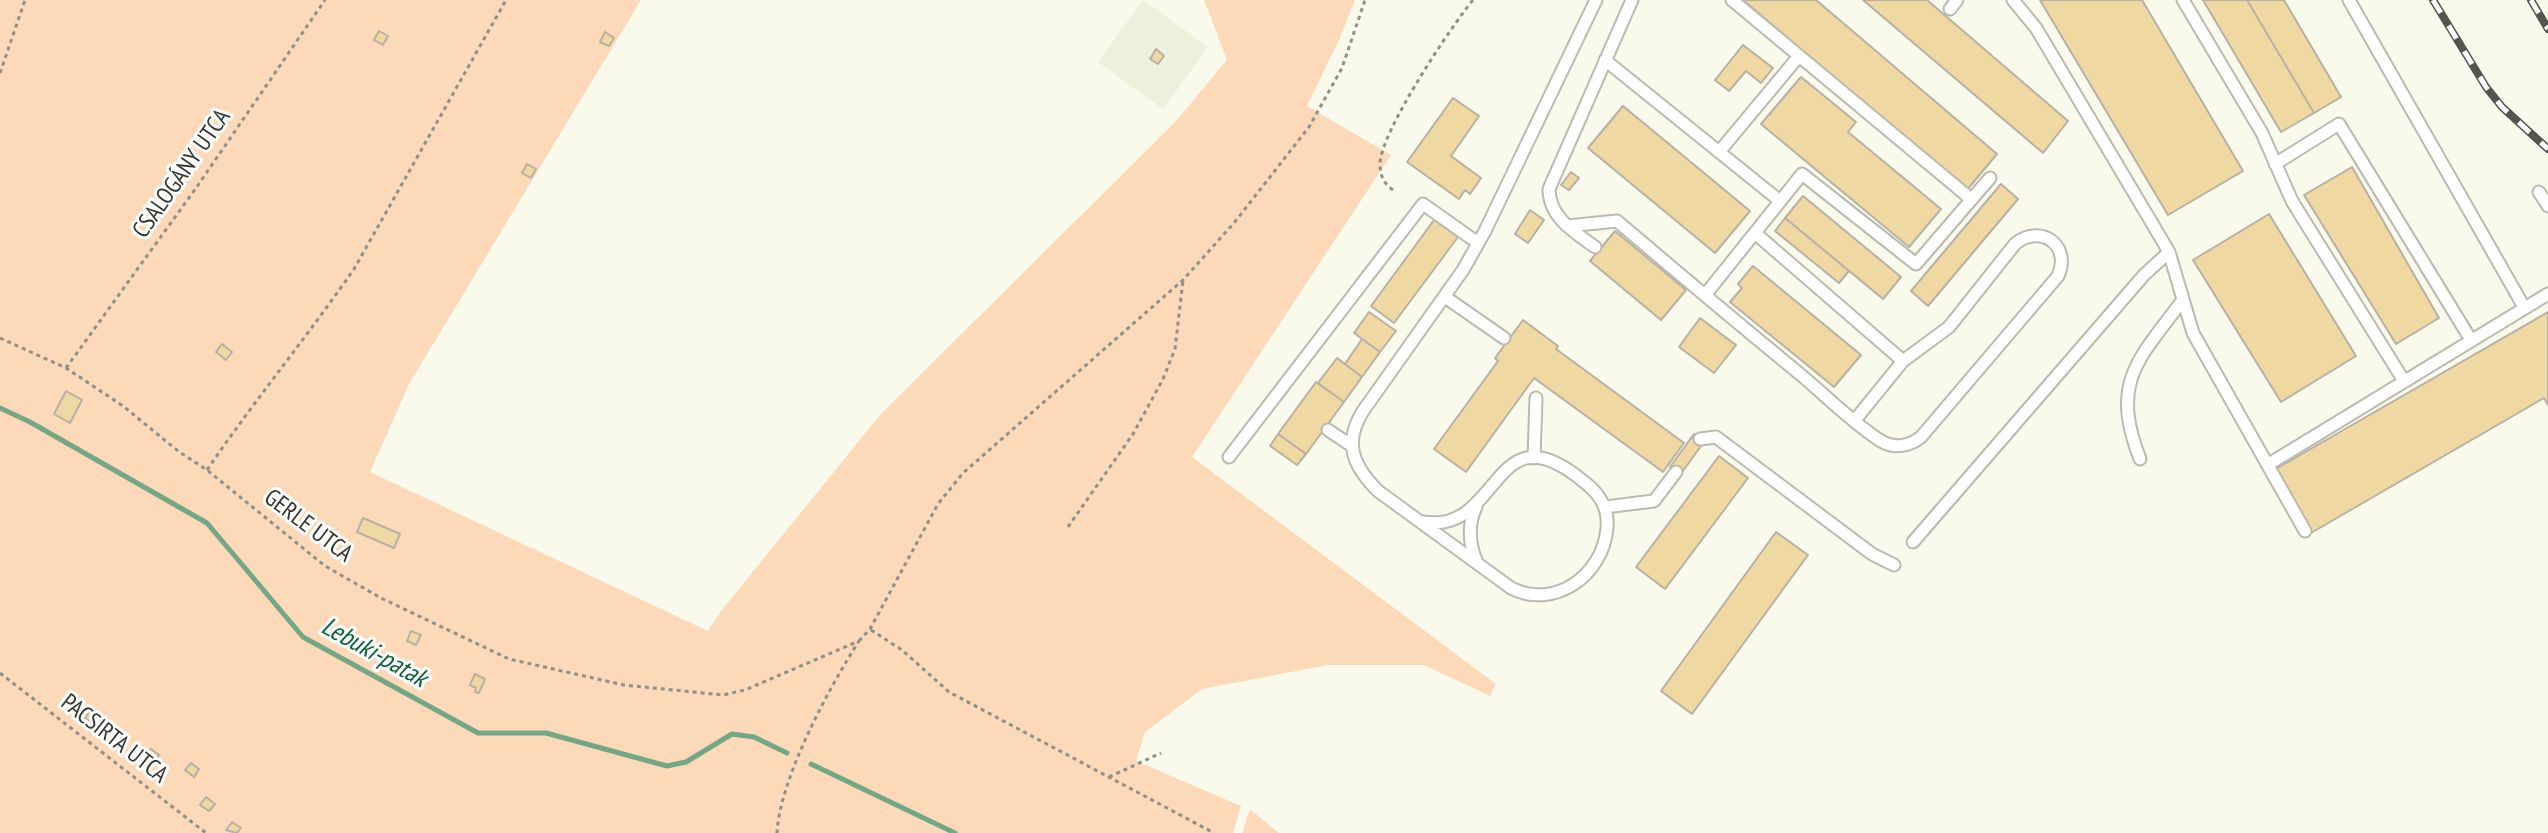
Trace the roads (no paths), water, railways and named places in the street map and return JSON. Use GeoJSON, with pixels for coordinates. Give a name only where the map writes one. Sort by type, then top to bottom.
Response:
{"type":"FeatureCollection","features":[{"type":"Feature","properties":{"kind":"lane"},"geometry":{"type":"LineString","coordinates":[[1478,565],[1470,536],[1471,517],[1504,469],[1514,462],[1534,458],[1557,463],[1583,480],[1605,507],[1607,529],[1601,551],[1581,579],[1569,588],[1549,595],[1524,595],[1478,565],[1366,480],[1356,464],[1352,446],[1353,430],[1363,411],[1445,297],[1478,243],[1596,0]]}},
{"type":"Feature","properties":{"kind":"lane"},"geometry":{"type":"LineString","coordinates":[[1595,247],[1567,226],[1552,206],[1550,182],[1632,0]]}},
{"type":"Feature","properties":{"kind":"lane"},"geometry":{"type":"LineString","coordinates":[[1732,0],[1971,199]]}},
{"type":"Feature","properties":{"kind":"lane"},"geometry":{"type":"LineString","coordinates":[[2013,0],[2036,28],[2169,252],[2193,333],[2305,531]]}},
{"type":"Feature","properties":{"kind":"lane"},"geometry":{"type":"LineString","coordinates":[[2183,0],[2262,133],[2292,201],[2404,381]]}},
{"type":"Feature","properties":{"kind":"lane"},"geometry":{"type":"LineString","coordinates":[[2349,0],[2524,307]]}},
{"type":"Feature","properties":{"kind":"lane"},"geometry":{"type":"LineString","coordinates":[[1719,152],[1799,56]]}},
{"type":"Feature","properties":{"kind":"lane"},"geometry":{"type":"LineString","coordinates":[[1605,60],[1780,201]]}},
{"type":"Feature","properties":{"kind":"lane"},"geometry":{"type":"LineString","coordinates":[[2275,164],[2339,124],[2471,340]]}},
{"type":"Feature","properties":{"kind":"lane"},"geometry":{"type":"LineString","coordinates":[[1705,295],[1802,174],[1916,264],[1990,178]]}},
{"type":"Feature","properties":{"kind":"lane"},"geometry":{"type":"LineString","coordinates":[[2539,192],[2548,206]]}},
{"type":"Feature","properties":{"kind":"lane"},"geometry":{"type":"LineString","coordinates":[[1229,457],[1423,204],[1478,243]]}},
{"type":"Feature","properties":{"kind":"lane"},"geometry":{"type":"LineString","coordinates":[[1567,226],[1617,221],[1855,420],[1890,445],[1910,444],[1921,437],[2058,276],[2062,257],[2057,245],[2043,237],[2020,240],[1949,327],[1903,361],[1855,420]]}},
{"type":"Feature","properties":{"kind":"lane"},"geometry":{"type":"LineString","coordinates":[[1755,233],[1903,361]]}},
{"type":"Feature","properties":{"kind":"lane"},"geometry":{"type":"LineString","coordinates":[[1913,542],[2144,275],[2169,252]]}},
{"type":"Feature","properties":{"kind":"lane"},"geometry":{"type":"LineString","coordinates":[[2269,464],[2548,294]]}},
{"type":"Feature","properties":{"kind":"lane"},"geometry":{"type":"LineString","coordinates":[[1445,297],[1504,338]]}},
{"type":"Feature","properties":{"kind":"lane"},"geometry":{"type":"LineString","coordinates":[[2140,459],[2127,417],[2131,382],[2142,354],[2182,301]]}},
{"type":"Feature","properties":{"kind":"lane"},"geometry":{"type":"LineString","coordinates":[[1534,458],[1536,398]]}},
{"type":"Feature","properties":{"kind":"lane"},"geometry":{"type":"LineString","coordinates":[[1328,430],[1352,446]]}},
{"type":"Feature","properties":{"kind":"lane"},"geometry":{"type":"LineString","coordinates":[[1700,439],[1716,437],[1872,554],[1894,565]]}},
{"type":"Feature","properties":{"kind":"lane"},"geometry":{"type":"LineString","coordinates":[[1605,507],[1654,501],[1676,472]]}},
{"type":"Feature","properties":{"kind":"lane"},"geometry":{"type":"LineString","coordinates":[[1419,521],[1448,522],[1476,506]]}},
{"type":"Feature","properties":{"kind":"waterway","name":"Lebuki-patak"},"geometry":{"type":"LineString","coordinates":[[0,408],[207,523],[303,637],[478,733],[546,733],[667,766],[686,762],[732,734],[754,737],[787,753]]}},
{"type":"Feature","properties":{"kind":"waterway","name":"Lebuki-patak"},"geometry":{"type":"LineString","coordinates":[[811,764],[955,833]]}},
{"type":"Feature","properties":{"kind":"railway"},"geometry":{"type":"LineString","coordinates":[[2433,0],[2486,87],[2502,107],[2548,149]]}},
{"type":"Feature","properties":{"kind":"railway"},"geometry":{"type":"LineString","coordinates":[[2531,0],[2548,29]]}}]}
